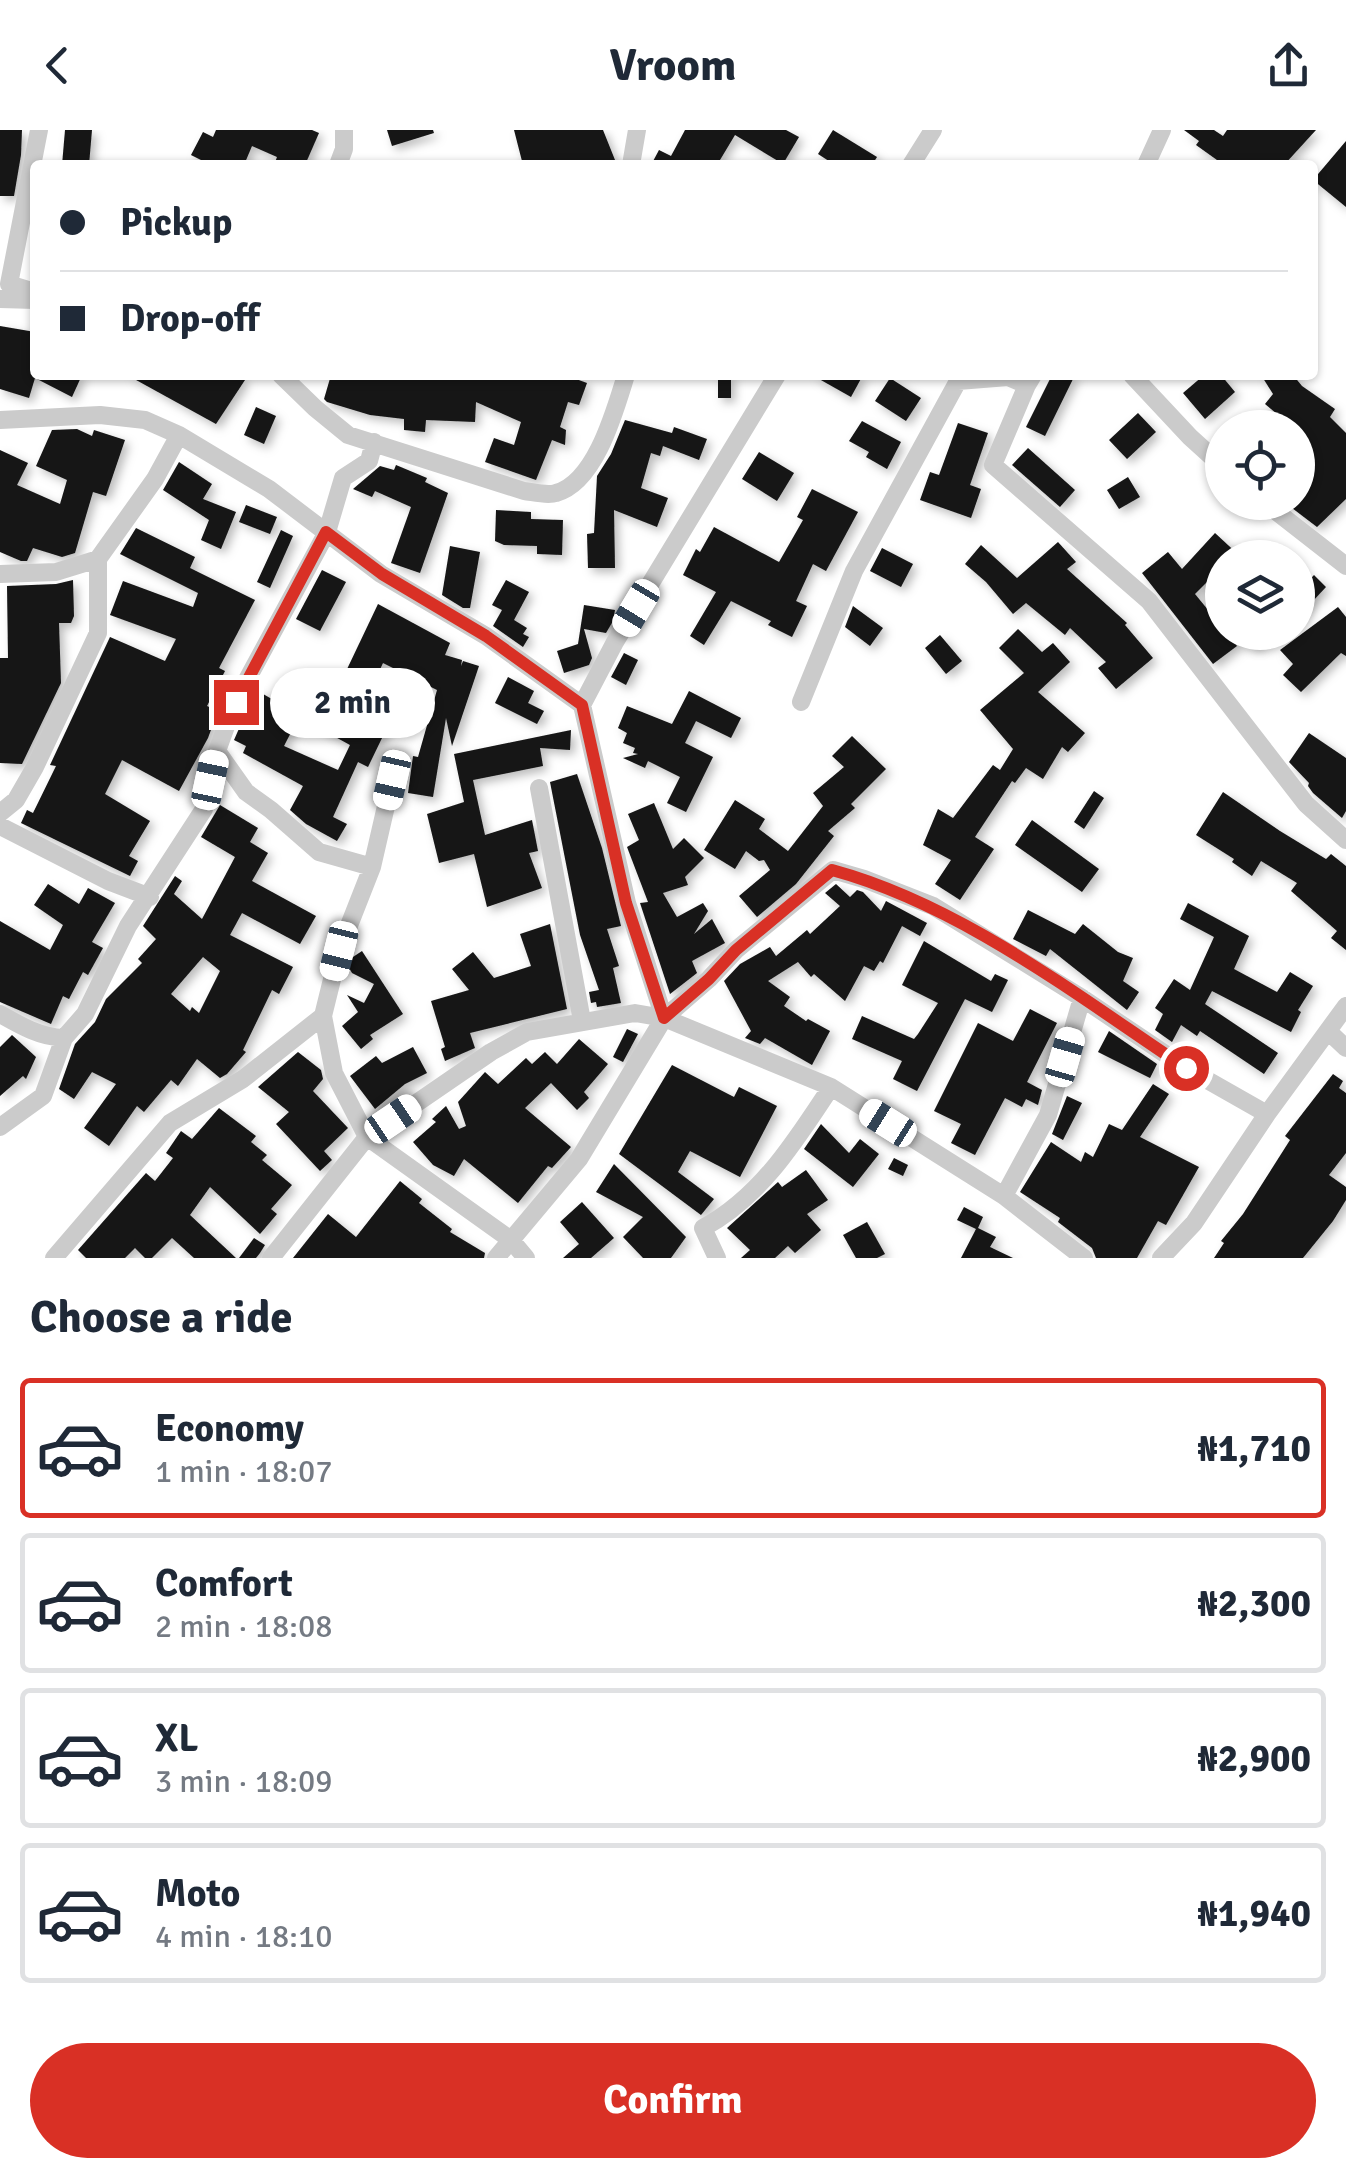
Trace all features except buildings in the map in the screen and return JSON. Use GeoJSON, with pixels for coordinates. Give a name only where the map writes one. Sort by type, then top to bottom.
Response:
{"type":"FeatureCollection","features":[{"type":"Feature","properties":{"kind":"street"},"geometry":{"type":"LineString","coordinates":[[33,160],[39,130]]}},
{"type":"Feature","properties":{"kind":"street"},"geometry":{"type":"LineString","coordinates":[[340,160],[344,130]]}},
{"type":"Feature","properties":{"kind":"street"},"geometry":{"type":"LineString","coordinates":[[632,160],[637,130]]}},
{"type":"Feature","properties":{"kind":"street"},"geometry":{"type":"LineString","coordinates":[[914,160],[933,130]]}},
{"type":"Feature","properties":{"kind":"street"},"geometry":{"type":"LineString","coordinates":[[1148,160],[1162,130]]}},
{"type":"Feature","properties":{"kind":"street"},"geometry":{"type":"LineString","coordinates":[[30,176],[9,284],[30,290]]}},
{"type":"Feature","properties":{"kind":"street"},"geometry":{"type":"LineString","coordinates":[[0,299],[30,300]]}},
{"type":"Feature","properties":{"kind":"street"},"geometry":{"type":"LineString","coordinates":[[287,380],[348,435],[524,491],[555,494],[581,477],[609,428],[624,380]]}},
{"type":"Feature","properties":{"kind":"street"},"geometry":{"type":"LineString","coordinates":[[664,1018],[626,903],[582,705],[615,642],[774,380]]}},
{"type":"Feature","properties":{"kind":"street"},"geometry":{"type":"LineString","coordinates":[[801,702],[854,571],[958,380]]}},
{"type":"Feature","properties":{"kind":"street"},"geometry":{"type":"LineString","coordinates":[[1030,380],[993,466],[1150,601],[1306,804],[1346,840]]}},
{"type":"Feature","properties":{"kind":"street"},"geometry":{"type":"LineString","coordinates":[[1137,380],[1205,451]]}},
{"type":"Feature","properties":{"kind":"street"},"geometry":{"type":"LineString","coordinates":[[0,420],[100,414],[145,420],[179,435],[269,489],[382,574],[486,636],[582,705]]}},
{"type":"Feature","properties":{"kind":"street"},"geometry":{"type":"LineString","coordinates":[[0,574],[56,572],[98,558],[155,479],[179,435]]}},
{"type":"Feature","properties":{"kind":"street"},"geometry":{"type":"LineString","coordinates":[[0,1127],[43,1096],[64,1038],[84,1014],[128,926],[204,809],[216,751],[236,702],[326,532],[343,478],[369,461],[374,442]]}},
{"type":"Feature","properties":{"kind":"street"},"geometry":{"type":"LineString","coordinates":[[1287,520],[1346,566]]}},
{"type":"Feature","properties":{"kind":"street"},"geometry":{"type":"LineString","coordinates":[[0,813],[16,800],[35,768],[98,634],[98,558]]}},
{"type":"Feature","properties":{"kind":"street"},"geometry":{"type":"LineString","coordinates":[[216,751],[246,792],[319,852],[372,868]]}},
{"type":"Feature","properties":{"kind":"street"},"geometry":{"type":"LineString","coordinates":[[392,780],[372,868],[339,951],[323,1016],[334,1074],[367,1136],[511,1240],[526,1258]]}},
{"type":"Feature","properties":{"kind":"street"},"geometry":{"type":"LineString","coordinates":[[539,788],[582,1021]]}},
{"type":"Feature","properties":{"kind":"street"},"geometry":{"type":"LineString","coordinates":[[0,826],[92,874],[150,897]]}},
{"type":"Feature","properties":{"kind":"street"},"geometry":{"type":"LineString","coordinates":[[496,1258],[579,1160],[664,1018],[736,950],[832,870],[933,906],[1186,1068],[1267,1114]]}},
{"type":"Feature","properties":{"kind":"street"},"geometry":{"type":"LineString","coordinates":[[1004,1196],[1048,1116],[1082,998]]}},
{"type":"Feature","properties":{"kind":"street"},"geometry":{"type":"LineString","coordinates":[[1161,1258],[1194,1222],[1346,1006]]}},
{"type":"Feature","properties":{"kind":"street"},"geometry":{"type":"LineString","coordinates":[[0,1014],[27,1030],[64,1038]]}},
{"type":"Feature","properties":{"kind":"street"},"geometry":{"type":"LineString","coordinates":[[271,1258],[367,1136],[528,1032],[635,1014],[664,1018],[831,1087],[1004,1196],[1084,1258]]}},
{"type":"Feature","properties":{"kind":"street"},"geometry":{"type":"LineString","coordinates":[[54,1258],[170,1123],[244,1079],[323,1016]]}},
{"type":"Feature","properties":{"kind":"street"},"geometry":{"type":"LineString","coordinates":[[1329,1032],[1346,1048]]}},
{"type":"Feature","properties":{"kind":"street"},"geometry":{"type":"LineString","coordinates":[[717,1258],[703,1228],[727,1215],[783,1160],[831,1087]]}},
{"type":"Feature","properties":{"kind":"route"},"geometry":{"type":"LineString","coordinates":[[236,702],[326,532],[382,574],[486,636],[582,705],[626,903],[664,1018],[736,950],[832,870],[933,906],[1186,1068]]}}]}
